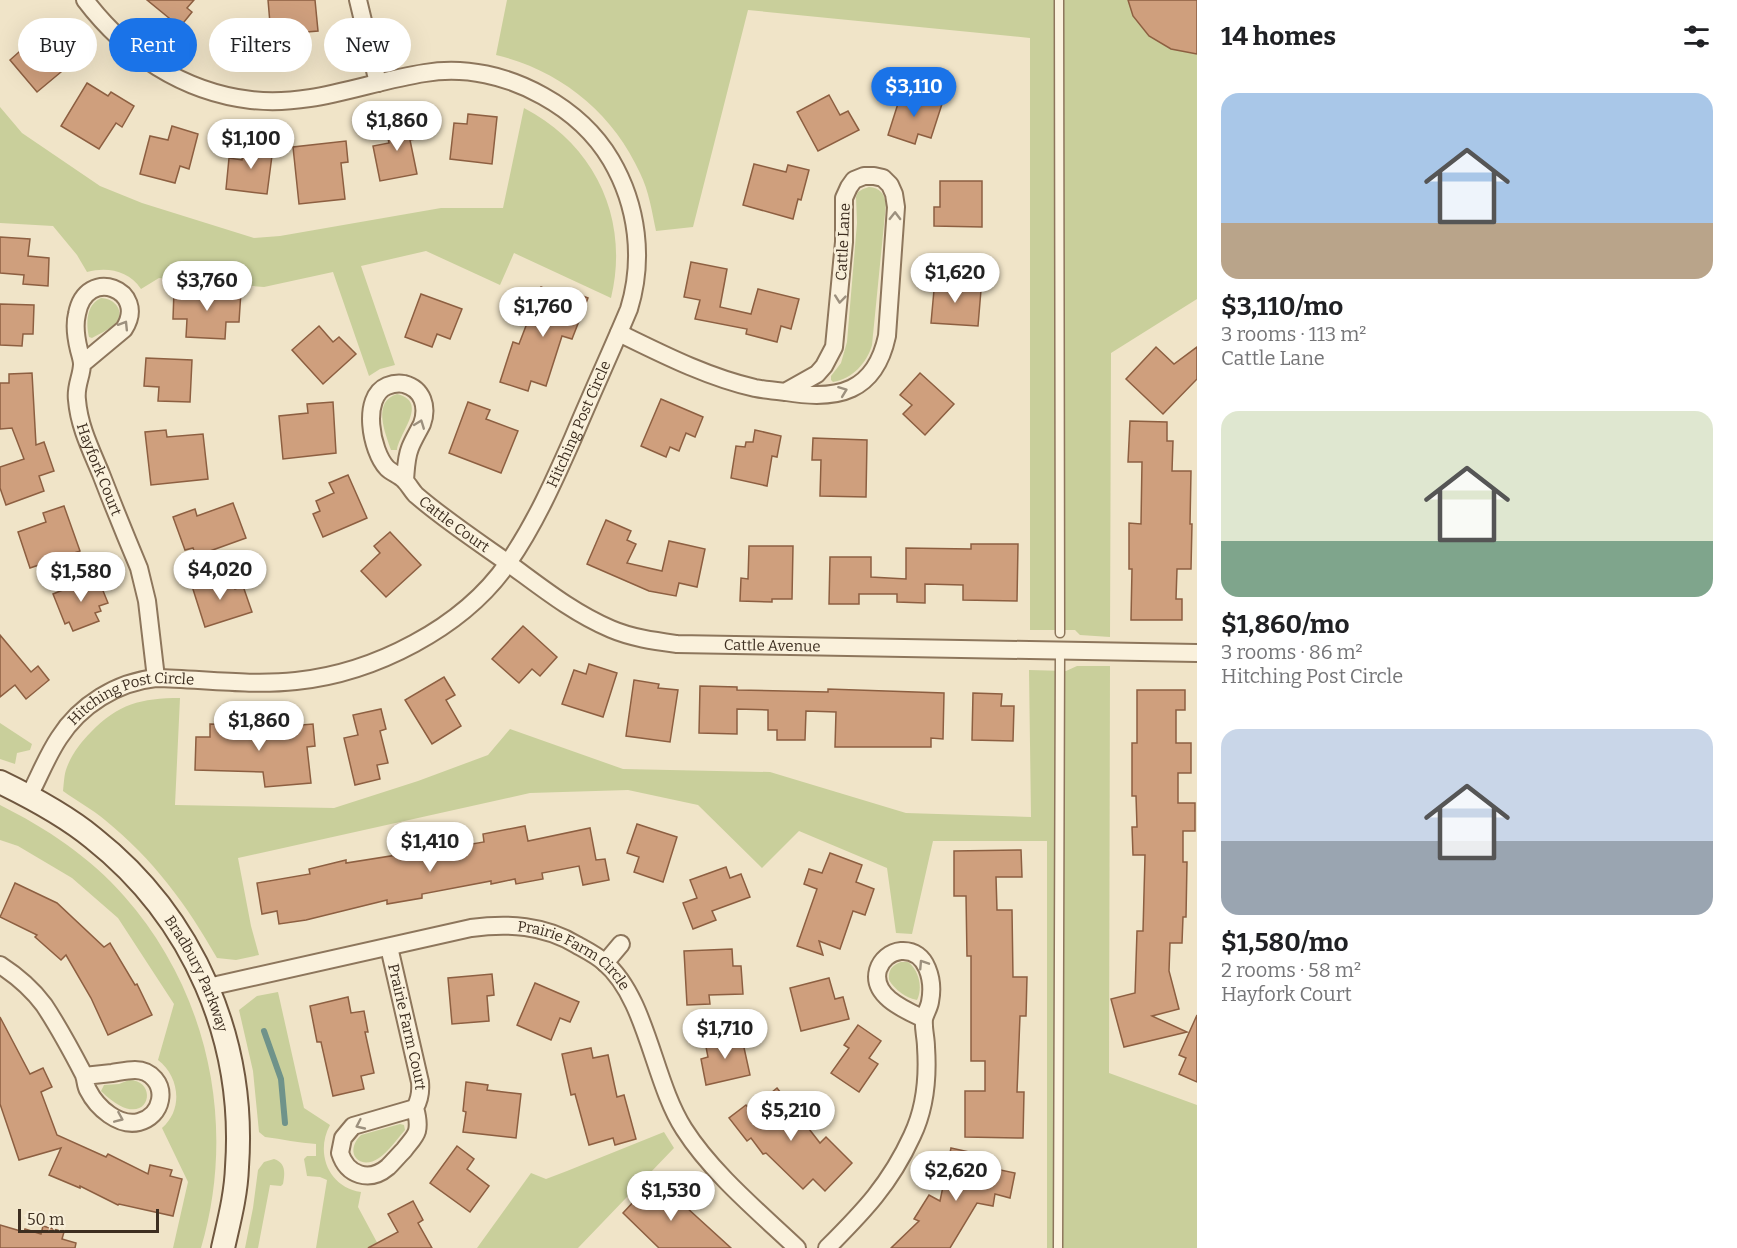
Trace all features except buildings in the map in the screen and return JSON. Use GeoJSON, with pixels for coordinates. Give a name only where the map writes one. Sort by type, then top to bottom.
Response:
{"type":"FeatureCollection","features":[{"type":"Feature","properties":{"kind":"street","name":"Hitching Post Circle"},"geometry":{"type":"LineString","coordinates":[[29,796],[58,738],[78,714],[119,687],[138,680],[156,678],[275,682],[297,681],[346,672],[393,654],[430,635],[464,610],[492,583],[508,563],[540,509],[619,333],[629,309],[636,281],[638,249],[635,227],[630,205],[617,172],[607,154],[589,131],[551,100],[498,77],[465,71],[445,71],[378,83],[331,95],[283,102],[249,100],[182,81],[142,57],[107,27],[85,0]]}},
{"type":"Feature","properties":{"kind":"street"},"geometry":{"type":"LineString","coordinates":[[358,0],[378,83]]}},
{"type":"Feature","properties":{"kind":"street","name":"Cattle Lane"},"geometry":{"type":"LineString","coordinates":[[619,333],[671,358],[754,388],[803,396],[822,396],[834,395],[859,384],[878,365],[884,352],[887,336],[896,207],[890,185],[883,178],[864,176],[854,180],[844,198],[844,251],[834,346],[824,366],[817,374],[786,392]]}},
{"type":"Feature","properties":{"kind":"street","name":"Hayfork Court"},"geometry":{"type":"LineString","coordinates":[[82,364],[76,397],[81,420],[144,584],[156,678]]}},
{"type":"Feature","properties":{"kind":"street","name":"Cattle Court"},"geometry":{"type":"LineString","coordinates":[[405,480],[409,449],[422,424],[424,405],[422,396],[416,389],[400,383],[383,388],[376,394],[372,404],[372,432],[386,467],[405,480],[416,494],[508,563]]}},
{"type":"Feature","properties":{"kind":"street","name":"Cattle Avenue"},"geometry":{"type":"LineString","coordinates":[[508,563],[554,597],[592,621],[626,634],[661,642],[1197,654]]}},
{"type":"Feature","properties":{"kind":"street","name":"Bradbury Parkway"},"geometry":{"type":"LineString","coordinates":[[0,782],[60,814],[107,850],[162,910],[175,928],[208,987],[217,1008],[228,1048],[236,1090],[238,1128],[236,1185],[223,1248]]}},
{"type":"Feature","properties":{"kind":"street","name":"Prairie Farm Circle"},"geometry":{"type":"LineString","coordinates":[[208,987],[471,928],[508,925],[555,934],[605,963],[624,987],[632,1000],[664,1090],[684,1129],[708,1161],[797,1248]]}},
{"type":"Feature","properties":{"kind":"street"},"geometry":{"type":"LineString","coordinates":[[605,963],[621,944]]}},
{"type":"Feature","properties":{"kind":"street","name":"Prairie Farm Court"},"geometry":{"type":"LineString","coordinates":[[389,947],[420,1082],[421,1090],[415,1108],[418,1130],[387,1167],[373,1175],[357,1174],[349,1170],[339,1153],[343,1138],[353,1126],[415,1108]]}},
{"type":"Feature","properties":{"kind":"street"},"geometry":{"type":"LineString","coordinates":[[0,965],[36,994],[46,1008],[84,1076],[88,1090],[102,1109],[121,1121],[134,1123],[151,1116],[158,1109],[160,1087],[152,1076],[144,1071],[134,1070],[84,1076]]}},
{"type":"Feature","properties":{"kind":"street"},"geometry":{"type":"LineString","coordinates":[[827,1248],[866,1209],[884,1186],[914,1133],[926,1077],[924,1019]]}},
{"type":"Feature","properties":{"kind":"lane"},"geometry":{"type":"LineString","coordinates":[[1059,0],[1060,633]]}},
{"type":"Feature","properties":{"kind":"lane"},"geometry":{"type":"LineString","coordinates":[[1058,1248],[1060,651]]}},
{"type":"Feature","properties":{"kind":"green space"},"geometry":{"type":"Polygon","coordinates":[[[507,0],[1197,0],[1197,299],[1111,353],[1110,637],[1080,635],[1075,630],[1030,630],[1030,38],[748,10],[693,227],[656,231],[648,194],[640,173],[629,151],[599,113],[563,83],[542,71],[496,55],[507,0]]]}},
{"type":"Feature","properties":{"kind":"green space"},"geometry":{"type":"Polygon","coordinates":[[[0,107],[22,133],[100,186],[142,203],[254,238],[280,236],[441,208],[503,208],[524,108],[549,124],[570,142],[588,164],[601,187],[611,213],[615,240],[616,269],[611,298],[514,253],[500,285],[426,251],[361,266],[395,365],[380,369],[369,376],[333,272],[264,287],[159,278],[141,289],[130,278],[117,271],[87,272],[77,255],[53,226],[0,223],[0,107]]]}},
{"type":"Feature","properties":{"kind":"green space"},"geometry":{"type":"Polygon","coordinates":[[[869,187],[881,192],[886,204],[872,345],[858,369],[833,382],[831,376],[841,363],[847,342],[857,223],[856,197],[858,192],[869,187]]]}},
{"type":"Feature","properties":{"kind":"green space"},"geometry":{"type":"Polygon","coordinates":[[[101,298],[115,303],[119,316],[114,325],[92,338],[89,337],[88,332],[88,315],[92,305],[101,298]]]}},
{"type":"Feature","properties":{"kind":"green space"},"geometry":{"type":"Polygon","coordinates":[[[397,394],[411,403],[412,410],[397,450],[391,450],[382,418],[385,404],[389,398],[397,394]]]}},
{"type":"Feature","properties":{"kind":"green space"},"geometry":{"type":"Polygon","coordinates":[[[1077,666],[1110,666],[1109,1073],[1197,1105],[1197,1248],[1047,1248],[1047,841],[933,841],[912,934],[896,933],[887,868],[799,831],[762,868],[698,805],[628,790],[530,793],[238,858],[259,955],[236,960],[217,958],[181,901],[154,867],[105,820],[63,791],[65,773],[71,757],[101,722],[131,704],[153,699],[180,698],[175,805],[334,808],[418,781],[488,755],[510,729],[623,769],[770,772],[906,813],[1031,817],[1029,670],[1066,671],[1077,666]]]}},
{"type":"Feature","properties":{"kind":"green space"},"geometry":{"type":"Polygon","coordinates":[[[0,723],[32,744],[30,750],[17,753],[15,764],[0,759],[0,723]]]}},
{"type":"Feature","properties":{"kind":"green space"},"geometry":{"type":"Polygon","coordinates":[[[0,805],[34,823],[66,844],[111,882],[153,934],[177,974],[195,1017],[208,1062],[215,1108],[216,1155],[212,1202],[201,1248],[173,1248],[188,1182],[162,1128],[174,1112],[176,1093],[171,1075],[158,1060],[174,1004],[118,918],[72,878],[18,846],[0,840],[0,805]]]}},
{"type":"Feature","properties":{"kind":"green space"},"geometry":{"type":"Polygon","coordinates":[[[901,962],[908,962],[912,965],[917,974],[920,990],[917,1000],[901,993],[889,980],[891,968],[901,962]]]}},
{"type":"Feature","properties":{"kind":"green space"},"geometry":{"type":"Polygon","coordinates":[[[278,992],[304,1108],[330,1125],[324,1146],[328,1167],[340,1183],[361,1192],[358,1207],[380,1248],[316,1248],[327,1180],[307,1176],[304,1159],[307,1156],[316,1156],[316,1144],[265,1137],[259,1132],[253,1071],[239,1010],[257,996],[278,992]]]}},
{"type":"Feature","properties":{"kind":"green space"},"geometry":{"type":"Polygon","coordinates":[[[129,1080],[139,1082],[145,1088],[147,1096],[145,1103],[139,1108],[130,1109],[117,1104],[101,1091],[104,1085],[119,1084],[129,1080]]]}},
{"type":"Feature","properties":{"kind":"green space"},"geometry":{"type":"Polygon","coordinates":[[[400,1124],[404,1125],[405,1130],[383,1155],[366,1162],[356,1158],[354,1148],[361,1135],[400,1124]]]}},
{"type":"Feature","properties":{"kind":"green space"},"geometry":{"type":"Polygon","coordinates":[[[664,1132],[674,1148],[578,1248],[477,1248],[531,1173],[546,1179],[664,1132]]]}},
{"type":"Feature","properties":{"kind":"green space"},"geometry":{"type":"Polygon","coordinates":[[[274,1159],[283,1166],[283,1184],[281,1186],[270,1185],[258,1248],[245,1248],[258,1170],[264,1162],[274,1159]]]}},
{"type":"Feature","properties":{"kind":"waterway"},"geometry":{"type":"LineString","coordinates":[[264,1031],[281,1079],[285,1123]]}}]}
